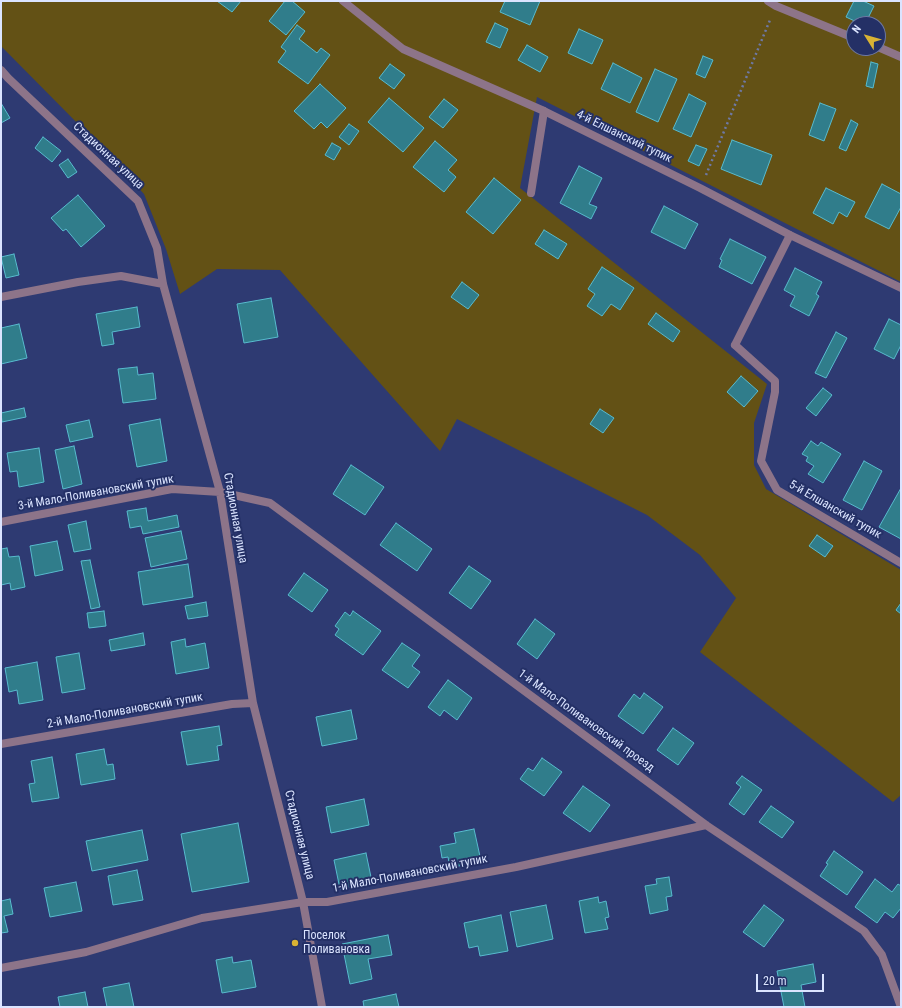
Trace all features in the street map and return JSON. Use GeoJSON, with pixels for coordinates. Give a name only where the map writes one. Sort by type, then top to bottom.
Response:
{"type":"FeatureCollection","features":[{"type":"Feature","properties":{"kind":"street","name":"4-й Елшанский тупик"},"geometry":{"type":"LineString","coordinates":[[343,1],[402,49],[544,111],[700,188],[790,235],[901,288]]}},
{"type":"Feature","properties":{"kind":"street"},"geometry":{"type":"LineString","coordinates":[[772,3],[846,35]]}},
{"type":"Feature","properties":{"kind":"street"},"geometry":{"type":"LineString","coordinates":[[886,50],[901,57]]}},
{"type":"Feature","properties":{"kind":"street","name":"Стадионная улица"},"geometry":{"type":"LineString","coordinates":[[1,70],[4,79],[138,201],[157,248],[163,284],[220,492],[253,703],[303,902],[322,1007]]}},
{"type":"Feature","properties":{"kind":"street"},"geometry":{"type":"LineString","coordinates":[[531,193],[544,111]]}},
{"type":"Feature","properties":{"kind":"street","name":"5-й Елшанский тупик"},"geometry":{"type":"LineString","coordinates":[[790,235],[735,345],[775,381],[775,392],[760,461],[777,490],[901,563]]}},
{"type":"Feature","properties":{"kind":"street"},"geometry":{"type":"LineString","coordinates":[[1,297],[78,282],[121,276],[163,284]]}},
{"type":"Feature","properties":{"kind":"street","name":"3-й Мало-Поливановский тупик"},"geometry":{"type":"LineString","coordinates":[[1,522],[172,489],[220,492]]}},
{"type":"Feature","properties":{"kind":"street","name":"1-й Мало-Поливановский проезд"},"geometry":{"type":"LineString","coordinates":[[220,492],[270,504],[706,825],[864,931],[882,955],[901,1007]]}},
{"type":"Feature","properties":{"kind":"street","name":"2-й Мало-Поливановский тупик"},"geometry":{"type":"LineString","coordinates":[[1,744],[232,704],[253,703]]}},
{"type":"Feature","properties":{"kind":"street","name":"1-й Мало-Поливановский тупик"},"geometry":{"type":"LineString","coordinates":[[1,968],[86,952],[202,918],[303,902],[327,902],[508,868],[706,825]]}},
{"type":"Feature","properties":{"kind":"path"},"geometry":{"type":"LineString","coordinates":[[700,188],[772,3]]}},
{"type":"Feature","properties":{"kind":"shaded area"},"geometry":{"type":"Polygon","coordinates":[[[1,1],[901,1],[901,282],[537,97],[520,188],[767,384],[754,423],[754,465],[766,489],[901,570],[901,795],[893,802],[700,652],[736,598],[700,555],[647,515],[457,419],[440,451],[280,270],[217,269],[180,294],[166,249],[144,194],[87,133],[1,46],[1,1]]]}},
{"type":"Feature","properties":{"kind":"building"},"geometry":{"type":"Polygon","coordinates":[[[217,1],[241,1],[232,12],[217,1]]]}},
{"type":"Feature","properties":{"kind":"building"},"geometry":{"type":"Polygon","coordinates":[[[285,1],[292,1],[305,12],[286,35],[269,21],[285,1]]]}},
{"type":"Feature","properties":{"kind":"building"},"geometry":{"type":"Polygon","coordinates":[[[505,1],[540,1],[530,25],[500,12],[505,1]]]}},
{"type":"Feature","properties":{"kind":"building"},"geometry":{"type":"Polygon","coordinates":[[[854,1],[863,1],[874,6],[869,16],[846,16],[854,1]]]}},
{"type":"Feature","properties":{"kind":"building"},"geometry":{"type":"Polygon","coordinates":[[[495,23],[508,29],[500,48],[486,42],[495,23]]]}},
{"type":"Feature","properties":{"kind":"building"},"geometry":{"type":"Polygon","coordinates":[[[297,25],[305,31],[299,39],[317,53],[321,48],[330,55],[308,84],[278,62],[286,51],[281,47],[297,25]]]}},
{"type":"Feature","properties":{"kind":"building"},"geometry":{"type":"Polygon","coordinates":[[[579,29],[603,40],[592,64],[568,53],[579,29]]]}},
{"type":"Feature","properties":{"kind":"building"},"geometry":{"type":"Polygon","coordinates":[[[527,45],[548,57],[540,72],[518,60],[527,45]]]}},
{"type":"Feature","properties":{"kind":"building"},"geometry":{"type":"Polygon","coordinates":[[[703,56],[713,60],[705,78],[696,74],[703,56]]]}},
{"type":"Feature","properties":{"kind":"building"},"geometry":{"type":"Polygon","coordinates":[[[871,62],[878,64],[873,88],[866,86],[871,62]]]}},
{"type":"Feature","properties":{"kind":"building"},"geometry":{"type":"Polygon","coordinates":[[[613,63],[642,78],[630,103],[601,89],[613,63]]]}},
{"type":"Feature","properties":{"kind":"building"},"geometry":{"type":"Polygon","coordinates":[[[390,64],[405,75],[394,89],[379,78],[390,64]]]}},
{"type":"Feature","properties":{"kind":"building"},"geometry":{"type":"Polygon","coordinates":[[[655,69],[677,79],[658,122],[636,112],[655,69]]]}},
{"type":"Feature","properties":{"kind":"building"},"geometry":{"type":"Polygon","coordinates":[[[320,84],[346,108],[327,128],[321,122],[314,129],[294,111],[320,84]]]}},
{"type":"Feature","properties":{"kind":"building"},"geometry":{"type":"Polygon","coordinates":[[[689,94],[706,103],[691,137],[673,129],[689,94]]]}},
{"type":"Feature","properties":{"kind":"building"},"geometry":{"type":"Polygon","coordinates":[[[389,98],[424,128],[403,152],[368,122],[389,98]]]}},
{"type":"Feature","properties":{"kind":"building"},"geometry":{"type":"Polygon","coordinates":[[[444,99],[458,110],[443,128],[429,117],[444,99]]]}},
{"type":"Feature","properties":{"kind":"building"},"geometry":{"type":"Polygon","coordinates":[[[1,103],[10,118],[1,123],[1,103]]]}},
{"type":"Feature","properties":{"kind":"building"},"geometry":{"type":"Polygon","coordinates":[[[820,103],[836,109],[824,141],[809,135],[820,103]]]}},
{"type":"Feature","properties":{"kind":"building"},"geometry":{"type":"Polygon","coordinates":[[[851,120],[858,124],[846,151],[839,148],[851,120]]]}},
{"type":"Feature","properties":{"kind":"building"},"geometry":{"type":"Polygon","coordinates":[[[349,124],[359,131],[349,145],[339,137],[349,124]]]}},
{"type":"Feature","properties":{"kind":"building"},"geometry":{"type":"Polygon","coordinates":[[[43,137],[61,151],[52,162],[35,148],[43,137]]]}},
{"type":"Feature","properties":{"kind":"building"},"geometry":{"type":"Polygon","coordinates":[[[732,140],[772,155],[761,185],[721,169],[732,140]]]}},
{"type":"Feature","properties":{"kind":"building"},"geometry":{"type":"Polygon","coordinates":[[[435,141],[457,160],[448,170],[456,177],[444,192],[413,167],[435,141]]]}},
{"type":"Feature","properties":{"kind":"building"},"geometry":{"type":"Polygon","coordinates":[[[332,143],[341,148],[334,160],[325,155],[332,143]]]}},
{"type":"Feature","properties":{"kind":"building"},"geometry":{"type":"Polygon","coordinates":[[[696,145],[707,149],[699,166],[688,161],[696,145]]]}},
{"type":"Feature","properties":{"kind":"building"},"geometry":{"type":"Polygon","coordinates":[[[68,159],[77,172],[68,178],[59,165],[68,159]]]}},
{"type":"Feature","properties":{"kind":"building"},"geometry":{"type":"Polygon","coordinates":[[[579,166],[602,178],[589,204],[597,207],[591,219],[560,203],[579,166]]]}},
{"type":"Feature","properties":{"kind":"building"},"geometry":{"type":"Polygon","coordinates":[[[494,178],[521,200],[493,234],[466,212],[494,178]]]}},
{"type":"Feature","properties":{"kind":"building"},"geometry":{"type":"Polygon","coordinates":[[[882,184],[901,194],[901,207],[889,229],[865,217],[882,184]]]}},
{"type":"Feature","properties":{"kind":"building"},"geometry":{"type":"Polygon","coordinates":[[[826,188],[855,202],[847,217],[839,212],[833,224],[813,213],[826,188]]]}},
{"type":"Feature","properties":{"kind":"building"},"geometry":{"type":"Polygon","coordinates":[[[78,195],[105,226],[81,247],[66,229],[63,231],[51,218],[78,195]]]}},
{"type":"Feature","properties":{"kind":"building"},"geometry":{"type":"Polygon","coordinates":[[[664,206],[698,224],[685,249],[651,232],[664,206]]]}},
{"type":"Feature","properties":{"kind":"building"},"geometry":{"type":"Polygon","coordinates":[[[544,230],[567,244],[558,259],[535,244],[544,230]]]}},
{"type":"Feature","properties":{"kind":"building"},"geometry":{"type":"Polygon","coordinates":[[[730,239],[766,257],[752,284],[719,267],[722,260],[720,259],[730,239]]]}},
{"type":"Feature","properties":{"kind":"building"},"geometry":{"type":"Polygon","coordinates":[[[14,254],[19,275],[6,278],[1,257],[14,254]]]}},
{"type":"Feature","properties":{"kind":"building"},"geometry":{"type":"Polygon","coordinates":[[[602,267],[634,288],[620,310],[611,304],[602,316],[587,306],[595,294],[588,289],[602,267]]]}},
{"type":"Feature","properties":{"kind":"building"},"geometry":{"type":"Polygon","coordinates":[[[795,268],[822,282],[816,294],[819,296],[809,316],[790,306],[795,296],[784,290],[795,268]]]}},
{"type":"Feature","properties":{"kind":"building"},"geometry":{"type":"Polygon","coordinates":[[[462,282],[479,295],[468,309],[451,297],[462,282]]]}},
{"type":"Feature","properties":{"kind":"building"},"geometry":{"type":"Polygon","coordinates":[[[271,298],[278,337],[244,343],[237,304],[271,298]]]}},
{"type":"Feature","properties":{"kind":"building"},"geometry":{"type":"Polygon","coordinates":[[[137,307],[140,327],[112,332],[114,344],[102,346],[96,314],[137,307]]]}},
{"type":"Feature","properties":{"kind":"building"},"geometry":{"type":"Polygon","coordinates":[[[656,313],[680,331],[673,342],[648,324],[656,313]]]}},
{"type":"Feature","properties":{"kind":"building"},"geometry":{"type":"Polygon","coordinates":[[[889,319],[901,325],[901,345],[894,359],[874,349],[889,319]]]}},
{"type":"Feature","properties":{"kind":"building"},"geometry":{"type":"Polygon","coordinates":[[[19,324],[27,358],[1,364],[1,328],[19,324]]]}},
{"type":"Feature","properties":{"kind":"building"},"geometry":{"type":"Polygon","coordinates":[[[836,332],[847,338],[826,378],[815,373],[836,332]]]}},
{"type":"Feature","properties":{"kind":"building"},"geometry":{"type":"Polygon","coordinates":[[[137,367],[138,375],[153,373],[156,399],[123,403],[118,369],[137,367]]]}},
{"type":"Feature","properties":{"kind":"building"},"geometry":{"type":"Polygon","coordinates":[[[741,376],[758,391],[744,407],[727,392],[741,376]]]}},
{"type":"Feature","properties":{"kind":"building"},"geometry":{"type":"Polygon","coordinates":[[[823,388],[832,395],[816,416],[806,408],[823,388]]]}},
{"type":"Feature","properties":{"kind":"building"},"geometry":{"type":"Polygon","coordinates":[[[24,408],[26,417],[2,422],[1,413],[24,408]]]}},
{"type":"Feature","properties":{"kind":"building"},"geometry":{"type":"Polygon","coordinates":[[[600,409],[614,418],[603,433],[590,424],[600,409]]]}},
{"type":"Feature","properties":{"kind":"building"},"geometry":{"type":"Polygon","coordinates":[[[160,419],[167,461],[137,467],[129,425],[160,419]]]}},
{"type":"Feature","properties":{"kind":"building"},"geometry":{"type":"Polygon","coordinates":[[[89,420],[93,437],[70,442],[66,425],[89,420]]]}},
{"type":"Feature","properties":{"kind":"building"},"geometry":{"type":"Polygon","coordinates":[[[811,441],[818,446],[821,442],[841,454],[823,483],[808,474],[814,466],[806,461],[808,457],[802,454],[811,441]]]}},
{"type":"Feature","properties":{"kind":"building"},"geometry":{"type":"Polygon","coordinates":[[[74,446],[82,484],[63,489],[55,450],[74,446]]]}},
{"type":"Feature","properties":{"kind":"building"},"geometry":{"type":"Polygon","coordinates":[[[39,448],[44,482],[19,487],[17,471],[10,472],[7,453],[39,448]]]}},
{"type":"Feature","properties":{"kind":"building"},"geometry":{"type":"Polygon","coordinates":[[[864,461],[882,471],[862,510],[843,500],[864,461]]]}},
{"type":"Feature","properties":{"kind":"building"},"geometry":{"type":"Polygon","coordinates":[[[351,465],[384,487],[365,515],[333,494],[351,465]]]}},
{"type":"Feature","properties":{"kind":"building"},"geometry":{"type":"Polygon","coordinates":[[[901,488],[901,539],[879,527],[901,488]]]}},
{"type":"Feature","properties":{"kind":"building"},"geometry":{"type":"Polygon","coordinates":[[[146,508],[148,521],[177,515],[179,527],[143,534],[141,526],[130,528],[127,511],[146,508]]]}},
{"type":"Feature","properties":{"kind":"building"},"geometry":{"type":"Polygon","coordinates":[[[86,521],[91,549],[74,552],[68,525],[86,521]]]}},
{"type":"Feature","properties":{"kind":"building"},"geometry":{"type":"Polygon","coordinates":[[[396,523],[432,549],[417,571],[380,545],[396,523]]]}},
{"type":"Feature","properties":{"kind":"building"},"geometry":{"type":"Polygon","coordinates":[[[181,531],[187,559],[151,567],[145,538],[181,531]]]}},
{"type":"Feature","properties":{"kind":"building"},"geometry":{"type":"Polygon","coordinates":[[[817,535],[833,546],[825,557],[809,546],[817,535]]]}},
{"type":"Feature","properties":{"kind":"building"},"geometry":{"type":"Polygon","coordinates":[[[57,541],[63,570],[35,576],[30,546],[57,541]]]}},
{"type":"Feature","properties":{"kind":"building"},"geometry":{"type":"Polygon","coordinates":[[[7,548],[9,557],[19,556],[25,587],[11,590],[10,583],[1,585],[1,549],[7,548]]]}},
{"type":"Feature","properties":{"kind":"building"},"geometry":{"type":"Polygon","coordinates":[[[90,560],[100,607],[91,609],[81,561],[90,560]]]}},
{"type":"Feature","properties":{"kind":"building"},"geometry":{"type":"Polygon","coordinates":[[[188,564],[193,597],[143,605],[138,572],[188,564]]]}},
{"type":"Feature","properties":{"kind":"building"},"geometry":{"type":"Polygon","coordinates":[[[469,566],[491,581],[471,609],[449,593],[469,566]]]}},
{"type":"Feature","properties":{"kind":"building"},"geometry":{"type":"Polygon","coordinates":[[[304,573],[328,590],[312,612],[288,595],[304,573]]]}},
{"type":"Feature","properties":{"kind":"building"},"geometry":{"type":"Polygon","coordinates":[[[206,602],[208,616],[188,619],[185,606],[206,602]]]}},
{"type":"Feature","properties":{"kind":"building"},"geometry":{"type":"Polygon","coordinates":[[[901,603],[901,614],[896,610],[901,603]]]}},
{"type":"Feature","properties":{"kind":"building"},"geometry":{"type":"Polygon","coordinates":[[[104,611],[106,626],[89,628],[87,613],[104,611]]]}},
{"type":"Feature","properties":{"kind":"building"},"geometry":{"type":"Polygon","coordinates":[[[353,611],[381,631],[363,655],[335,635],[339,629],[335,626],[345,612],[350,616],[353,611]]]}},
{"type":"Feature","properties":{"kind":"building"},"geometry":{"type":"Polygon","coordinates":[[[535,619],[555,634],[537,659],[517,644],[535,619]]]}},
{"type":"Feature","properties":{"kind":"building"},"geometry":{"type":"Polygon","coordinates":[[[143,633],[145,645],[111,651],[109,640],[143,633]]]}},
{"type":"Feature","properties":{"kind":"building"},"geometry":{"type":"Polygon","coordinates":[[[185,639],[186,647],[205,643],[209,668],[176,674],[171,642],[185,639]]]}},
{"type":"Feature","properties":{"kind":"building"},"geometry":{"type":"Polygon","coordinates":[[[402,643],[420,655],[412,666],[420,672],[408,688],[382,670],[402,643]]]}},
{"type":"Feature","properties":{"kind":"building"},"geometry":{"type":"Polygon","coordinates":[[[79,653],[85,689],[62,693],[56,657],[79,653]]]}},
{"type":"Feature","properties":{"kind":"building"},"geometry":{"type":"Polygon","coordinates":[[[37,662],[43,700],[19,704],[17,690],[9,692],[5,668],[37,662]]]}},
{"type":"Feature","properties":{"kind":"building"},"geometry":{"type":"Polygon","coordinates":[[[448,680],[472,698],[457,720],[444,710],[440,716],[428,707],[448,680]]]}},
{"type":"Feature","properties":{"kind":"building"},"geometry":{"type":"Polygon","coordinates":[[[644,693],[663,707],[643,734],[618,716],[634,694],[640,699],[644,693]]]}},
{"type":"Feature","properties":{"kind":"building"},"geometry":{"type":"Polygon","coordinates":[[[351,710],[357,739],[322,746],[316,717],[351,710]]]}},
{"type":"Feature","properties":{"kind":"building"},"geometry":{"type":"Polygon","coordinates":[[[219,726],[222,745],[217,746],[219,760],[187,765],[181,732],[219,726]]]}},
{"type":"Feature","properties":{"kind":"building"},"geometry":{"type":"Polygon","coordinates":[[[673,728],[694,743],[678,765],[657,750],[673,728]]]}},
{"type":"Feature","properties":{"kind":"building"},"geometry":{"type":"Polygon","coordinates":[[[104,749],[107,765],[113,764],[115,779],[81,785],[76,754],[104,749]]]}},
{"type":"Feature","properties":{"kind":"building"},"geometry":{"type":"Polygon","coordinates":[[[52,757],[59,798],[32,802],[29,784],[35,783],[31,761],[52,757]]]}},
{"type":"Feature","properties":{"kind":"building"},"geometry":{"type":"Polygon","coordinates":[[[542,758],[562,772],[544,796],[520,779],[528,768],[533,771],[542,758]]]}},
{"type":"Feature","properties":{"kind":"building"},"geometry":{"type":"Polygon","coordinates":[[[742,776],[762,790],[744,815],[729,804],[741,787],[736,783],[742,776]]]}},
{"type":"Feature","properties":{"kind":"building"},"geometry":{"type":"Polygon","coordinates":[[[583,786],[610,805],[590,832],[563,813],[583,786]]]}},
{"type":"Feature","properties":{"kind":"building"},"geometry":{"type":"Polygon","coordinates":[[[364,799],[369,825],[331,833],[326,807],[364,799]]]}},
{"type":"Feature","properties":{"kind":"building"},"geometry":{"type":"Polygon","coordinates":[[[771,806],[794,822],[782,838],[759,822],[771,806]]]}},
{"type":"Feature","properties":{"kind":"building"},"geometry":{"type":"Polygon","coordinates":[[[238,823],[249,882],[192,892],[181,834],[238,823]]]}},
{"type":"Feature","properties":{"kind":"building"},"geometry":{"type":"Polygon","coordinates":[[[474,829],[481,861],[450,868],[448,857],[442,858],[440,846],[456,843],[454,833],[474,829]]]}},
{"type":"Feature","properties":{"kind":"building"},"geometry":{"type":"Polygon","coordinates":[[[142,830],[148,860],[92,871],[86,841],[142,830]]]}},
{"type":"Feature","properties":{"kind":"building"},"geometry":{"type":"Polygon","coordinates":[[[834,851],[863,872],[847,895],[820,876],[834,851]]]}},
{"type":"Feature","properties":{"kind":"building"},"geometry":{"type":"Polygon","coordinates":[[[366,853],[372,882],[340,889],[334,860],[366,853]]]}},
{"type":"Feature","properties":{"kind":"building"},"geometry":{"type":"Polygon","coordinates":[[[137,870],[143,900],[113,905],[108,876],[137,870]]]}},
{"type":"Feature","properties":{"kind":"building"},"geometry":{"type":"Polygon","coordinates":[[[669,877],[672,896],[666,897],[668,910],[650,914],[645,886],[657,884],[656,879],[669,877]]]}},
{"type":"Feature","properties":{"kind":"building"},"geometry":{"type":"Polygon","coordinates":[[[875,879],[892,892],[898,884],[901,886],[901,908],[893,918],[885,912],[877,923],[855,907],[875,879]]]}},
{"type":"Feature","properties":{"kind":"building"},"geometry":{"type":"Polygon","coordinates":[[[76,882],[82,911],[50,917],[44,888],[76,882]]]}},
{"type":"Feature","properties":{"kind":"building"},"geometry":{"type":"Polygon","coordinates":[[[598,897],[599,903],[606,901],[609,917],[605,918],[608,929],[585,933],[579,901],[598,897]]]}},
{"type":"Feature","properties":{"kind":"building"},"geometry":{"type":"Polygon","coordinates":[[[10,899],[13,914],[4,916],[8,932],[1,933],[1,901],[10,899]]]}},
{"type":"Feature","properties":{"kind":"building"},"geometry":{"type":"Polygon","coordinates":[[[546,905],[553,939],[517,947],[510,912],[546,905]]]}},
{"type":"Feature","properties":{"kind":"building"},"geometry":{"type":"Polygon","coordinates":[[[764,905],[784,920],[764,947],[743,932],[764,905]]]}},
{"type":"Feature","properties":{"kind":"building"},"geometry":{"type":"Polygon","coordinates":[[[501,915],[508,951],[480,956],[478,946],[469,948],[464,923],[501,915]]]}},
{"type":"Feature","properties":{"kind":"building"},"geometry":{"type":"Polygon","coordinates":[[[388,935],[392,955],[368,959],[372,979],[350,984],[342,944],[388,935]]]}},
{"type":"Feature","properties":{"kind":"building"},"geometry":{"type":"Polygon","coordinates":[[[232,957],[233,963],[251,960],[256,987],[222,993],[216,960],[232,957]]]}},
{"type":"Feature","properties":{"kind":"building"},"geometry":{"type":"Polygon","coordinates":[[[813,964],[816,982],[801,985],[805,1007],[784,1007],[777,971],[813,964]]]}},
{"type":"Feature","properties":{"kind":"building"},"geometry":{"type":"Polygon","coordinates":[[[129,983],[134,1007],[107,1007],[103,988],[129,983]]]}},
{"type":"Feature","properties":{"kind":"building"},"geometry":{"type":"Polygon","coordinates":[[[85,992],[88,1007],[60,1007],[58,997],[85,992]]]}},
{"type":"Feature","properties":{"kind":"building"},"geometry":{"type":"Polygon","coordinates":[[[396,994],[399,1007],[364,1007],[363,1001],[396,994]]]}},
{"type":"Feature","properties":{"kind":"place","name":"Поселок Поливановка"},"geometry":{"type":"Point","coordinates":[295,943]}}]}
